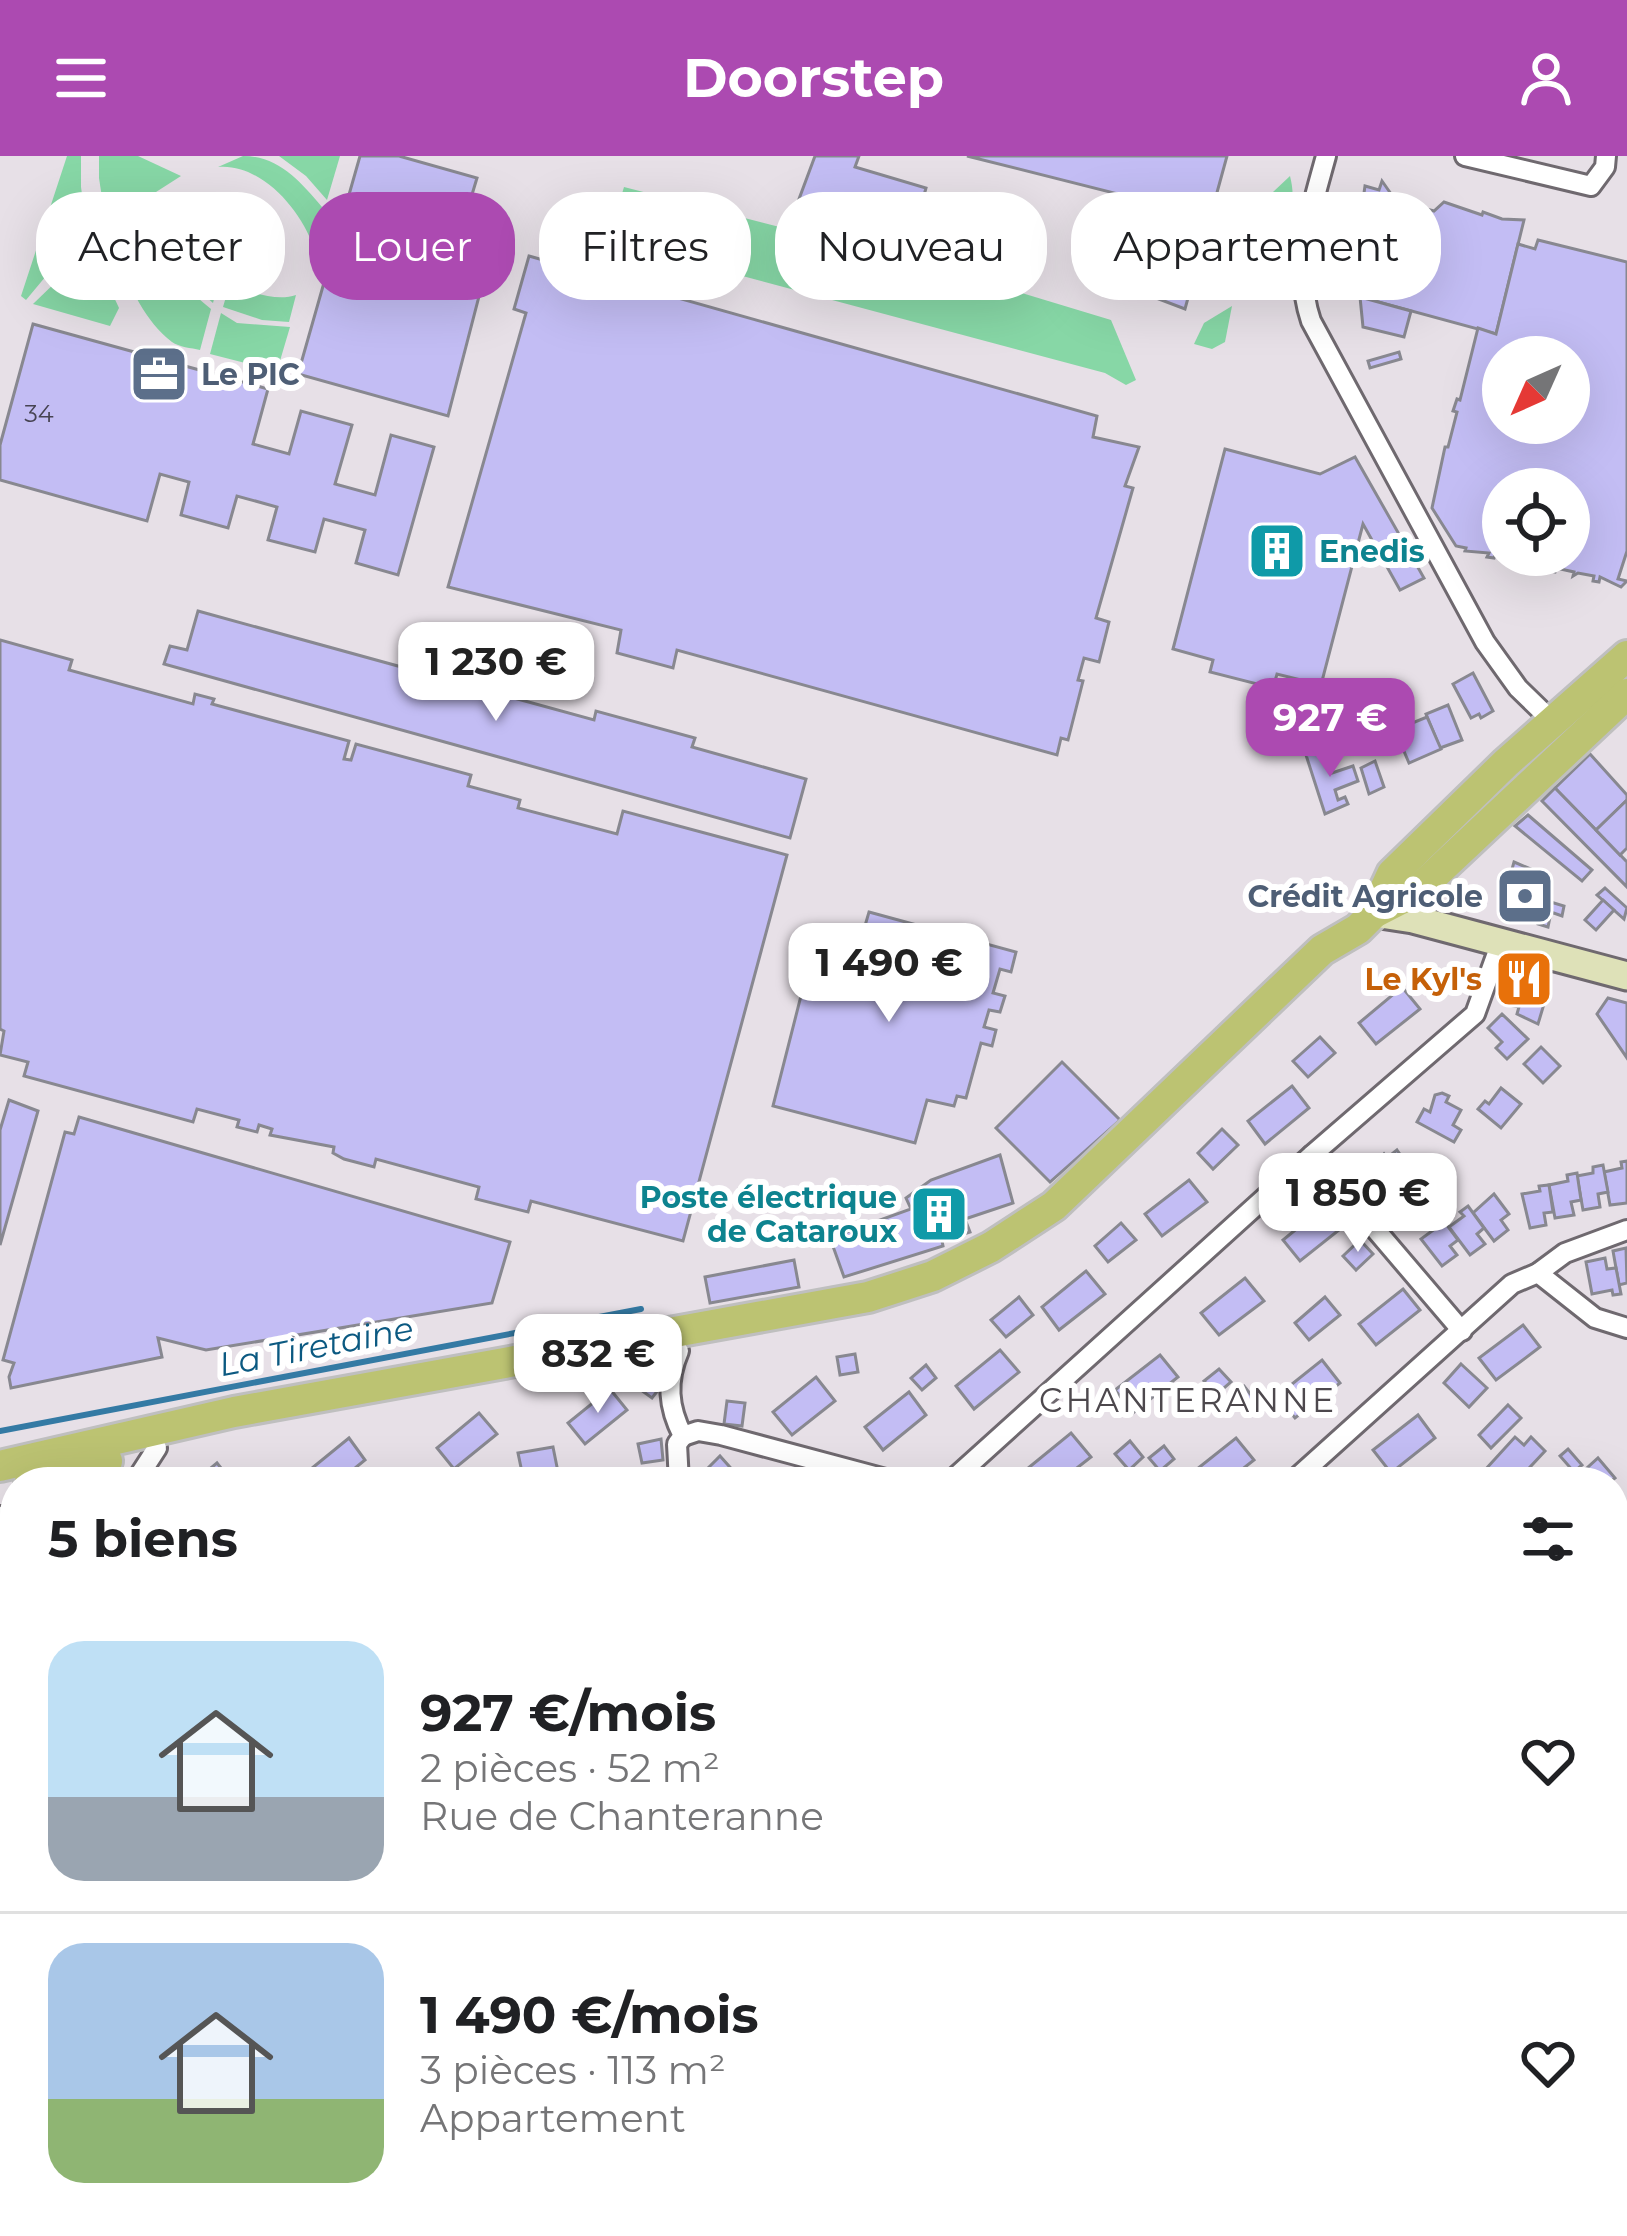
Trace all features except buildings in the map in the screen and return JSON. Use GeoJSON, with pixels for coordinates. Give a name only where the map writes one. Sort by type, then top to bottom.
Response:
{"type":"FeatureCollection","features":[{"type":"Feature","properties":{"kind":"main road"},"geometry":{"type":"LineString","coordinates":[[86,1467],[157,1448],[880,1314],[996,1265],[1066,1220],[1098,1192],[1340,961],[1392,874],[1627,656]]}},
{"type":"Feature","properties":{"kind":"main road"},"geometry":{"type":"LineString","coordinates":[[0,1466],[234,1412],[868,1297],[932,1276],[991,1247],[1054,1206],[1322,950],[1418,891],[1627,694]]}},
{"type":"Feature","properties":{"kind":"main road"},"geometry":{"type":"LineString","coordinates":[[1366,921],[1502,942],[1625,973]]}},
{"type":"Feature","properties":{"kind":"street"},"geometry":{"type":"LineString","coordinates":[[1326,156],[1302,261],[1303,293],[1311,321],[1485,642],[1518,688],[1553,722],[1597,724]]}},
{"type":"Feature","properties":{"kind":"street"},"geometry":{"type":"LineString","coordinates":[[1465,156],[1591,186],[1605,167],[1606,156]]}},
{"type":"Feature","properties":{"kind":"street"},"geometry":{"type":"LineString","coordinates":[[1543,770],[1552,745],[1553,722]]}},
{"type":"Feature","properties":{"kind":"street"},"geometry":{"type":"LineString","coordinates":[[967,1467],[1475,1014],[1502,942]]}},
{"type":"Feature","properties":{"kind":"street"},"geometry":{"type":"LineString","coordinates":[[1312,1155],[1462,1331]]}},
{"type":"Feature","properties":{"kind":"street"},"geometry":{"type":"LineString","coordinates":[[1309,1467],[1512,1284],[1538,1274],[1564,1253],[1627,1230]]}},
{"type":"Feature","properties":{"kind":"street"},"geometry":{"type":"LineString","coordinates":[[1538,1274],[1594,1318],[1627,1328]]}},
{"type":"Feature","properties":{"kind":"street"},"geometry":{"type":"LineString","coordinates":[[679,1351],[668,1379],[682,1436]]}},
{"type":"Feature","properties":{"kind":"street"},"geometry":{"type":"LineString","coordinates":[[678,1467],[677,1444],[682,1436],[698,1431],[841,1467]]}},
{"type":"Feature","properties":{"kind":"street"},"geometry":{"type":"LineString","coordinates":[[145,1467],[157,1448]]}},
{"type":"Feature","properties":{"kind":"green space"},"geometry":{"type":"Polygon","coordinates":[[[67,156],[81,156],[82,192],[55,192],[67,156]]]}},
{"type":"Feature","properties":{"kind":"green space"},"geometry":{"type":"Polygon","coordinates":[[[99,156],[138,156],[181,176],[156,192],[101,192],[99,156]]]}},
{"type":"Feature","properties":{"kind":"green space"},"geometry":{"type":"Polygon","coordinates":[[[243,156],[256,157],[297,179],[309,192],[309,237],[285,200],[285,192],[277,192],[249,173],[218,167],[243,156]]]}},
{"type":"Feature","properties":{"kind":"green space"},"geometry":{"type":"Polygon","coordinates":[[[279,156],[340,156],[329,192],[320,192],[279,156]]]}},
{"type":"Feature","properties":{"kind":"green space"},"geometry":{"type":"Polygon","coordinates":[[[1290,176],[1292,192],[1273,192],[1290,176]]]}},
{"type":"Feature","properties":{"kind":"green space"},"geometry":{"type":"Polygon","coordinates":[[[751,220],[775,226],[775,285],[751,278],[751,220]]]}},
{"type":"Feature","properties":{"kind":"green space"},"geometry":{"type":"Polygon","coordinates":[[[36,250],[36,288],[26,300],[21,296],[36,250]]]}},
{"type":"Feature","properties":{"kind":"green space"},"geometry":{"type":"Polygon","coordinates":[[[296,295],[289,322],[262,320],[223,307],[225,300],[285,300],[296,295]]]}},
{"type":"Feature","properties":{"kind":"green space"},"geometry":{"type":"Polygon","coordinates":[[[37,300],[115,300],[119,308],[110,326],[33,304],[37,300]]]}},
{"type":"Feature","properties":{"kind":"green space"},"geometry":{"type":"Polygon","coordinates":[[[139,300],[201,300],[211,309],[200,350],[172,342],[139,300]]]}},
{"type":"Feature","properties":{"kind":"green space"},"geometry":{"type":"Polygon","coordinates":[[[832,300],[1045,300],[1111,320],[1136,380],[1126,385],[1105,373],[832,300]]]}},
{"type":"Feature","properties":{"kind":"green space"},"geometry":{"type":"Polygon","coordinates":[[[1232,306],[1225,342],[1212,349],[1194,344],[1204,323],[1232,306]]]}},
{"type":"Feature","properties":{"kind":"green space"},"geometry":{"type":"Polygon","coordinates":[[[221,313],[237,323],[290,327],[277,371],[210,354],[221,313]]]}},
{"type":"Feature","properties":{"kind":"waterway","name":"La Tiretaine"},"geometry":{"type":"LineString","coordinates":[[0,1431],[641,1309]]}},
{"type":"Feature","properties":{"kind":"place","name":"Le PIC"},"geometry":{"type":"Point","coordinates":[159,374]}},
{"type":"Feature","properties":{"kind":"place","name":"Enedis"},"geometry":{"type":"Point","coordinates":[1277,551]}},
{"type":"Feature","properties":{"kind":"place","name":"Crédit Agricole"},"geometry":{"type":"Point","coordinates":[1525,896]}},
{"type":"Feature","properties":{"kind":"place","name":"Le Kyl's"},"geometry":{"type":"Point","coordinates":[1524,979]}},
{"type":"Feature","properties":{"kind":"place","name":"Poste électrique de Cataroux"},"geometry":{"type":"Point","coordinates":[939,1214]}},
{"type":"Feature","properties":{"kind":"district","name":"CHANTERANNE"},"geometry":{"type":"Point","coordinates":[1188,1400]}}]}
